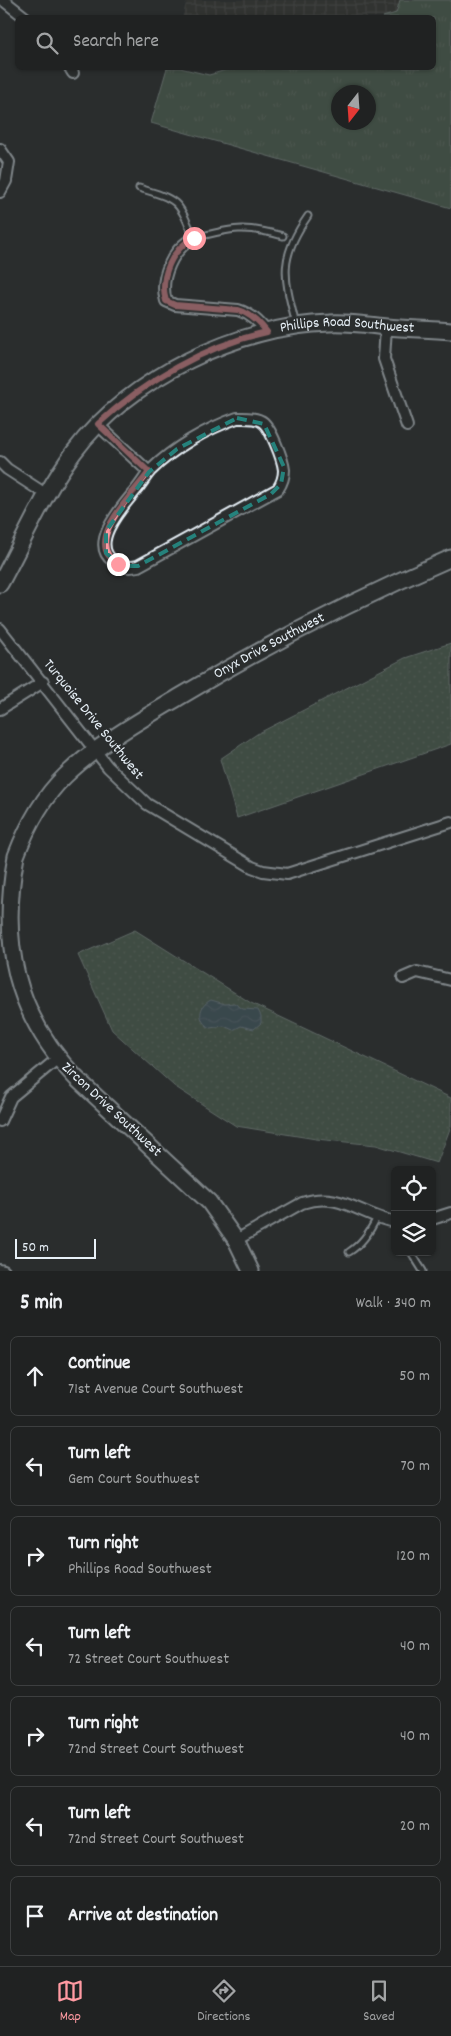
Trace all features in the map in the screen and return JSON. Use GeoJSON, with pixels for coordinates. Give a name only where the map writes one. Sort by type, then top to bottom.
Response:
{"type":"FeatureCollection","features":[{"type":"Feature","properties":{"kind":"street"},"geometry":{"type":"LineString","coordinates":[[3,0],[22,15]]}},
{"type":"Feature","properties":{"kind":"street"},"geometry":{"type":"LineString","coordinates":[[0,149],[9,162],[6,181],[0,192]]}},
{"type":"Feature","properties":{"kind":"street"},"geometry":{"type":"LineString","coordinates":[[194,238],[182,245],[172,258],[164,290],[166,301],[175,305],[246,312],[260,323],[267,332]]}},
{"type":"Feature","properties":{"kind":"street","name":"Phillips Road Southwest"},"geometry":{"type":"LineString","coordinates":[[0,584],[47,495],[74,452],[98,424],[123,401],[176,367],[237,340],[296,325],[331,322],[451,331]]}},
{"type":"Feature","properties":{"kind":"street"},"geometry":{"type":"LineString","coordinates":[[386,327],[384,359],[407,426]]}},
{"type":"Feature","properties":{"kind":"street"},"geometry":{"type":"LineString","coordinates":[[237,418],[262,421],[276,444],[284,467],[282,484],[271,494],[138,566],[122,566],[112,561],[106,553],[106,531],[149,472],[177,449],[212,428],[237,418]]}},
{"type":"Feature","properties":{"kind":"street"},"geometry":{"type":"LineString","coordinates":[[98,424],[149,472]]}},
{"type":"Feature","properties":{"kind":"street"},"geometry":{"type":"LineString","coordinates":[[0,462],[7,469],[47,495]]}},
{"type":"Feature","properties":{"kind":"street","name":"Onyx Drive Southwest"},"geometry":{"type":"LineString","coordinates":[[96,750],[166,705],[298,629],[451,558]]}},
{"type":"Feature","properties":{"kind":"street","name":"Turquoise Drive Southwest"},"geometry":{"type":"LineString","coordinates":[[0,629],[119,779],[147,804],[239,860],[264,871],[287,874],[451,822]]}},
{"type":"Feature","properties":{"kind":"street"},"geometry":{"type":"LineString","coordinates":[[0,709],[43,682]]}},
{"type":"Feature","properties":{"kind":"street","name":"Zircon Drive Southwest"},"geometry":{"type":"LineString","coordinates":[[96,750],[64,776],[47,796],[24,834],[12,868],[3,914],[3,928],[9,962],[20,998],[34,1025],[57,1059],[209,1202],[236,1240],[251,1271]]}},
{"type":"Feature","properties":{"kind":"street"},"geometry":{"type":"LineString","coordinates":[[403,978],[416,972],[451,980]]}},
{"type":"Feature","properties":{"kind":"street"},"geometry":{"type":"LineString","coordinates":[[0,1121],[11,1097],[57,1059]]}},
{"type":"Feature","properties":{"kind":"street"},"geometry":{"type":"LineString","coordinates":[[236,1240],[302,1203],[312,1200],[335,1200],[391,1221]]}},
{"type":"Feature","properties":{"kind":"street"},"geometry":{"type":"LineString","coordinates":[[436,1218],[451,1213]]}},
{"type":"Feature","properties":{"kind":"street"},"geometry":{"type":"LineString","coordinates":[[0,1270],[4,1271]]}},
{"type":"Feature","properties":{"kind":"lane"},"geometry":{"type":"LineString","coordinates":[[139,188],[173,200],[185,215],[194,238],[229,229],[262,230],[283,236]]}},
{"type":"Feature","properties":{"kind":"lane"},"geometry":{"type":"LineString","coordinates":[[296,325],[286,285],[286,256],[294,238],[308,216]]}},
{"type":"Feature","properties":{"kind":"lane"},"geometry":{"type":"LineString","coordinates":[[349,1252],[357,1247],[373,1227],[378,1216]]}},
{"type":"Feature","properties":{"kind":"lane"},"geometry":{"type":"LineString","coordinates":[[414,1256],[423,1271]]}},
{"type":"Feature","properties":{"kind":"highlighted area"},"geometry":{"type":"Polygon","coordinates":[[[237,418],[264,424],[284,467],[281,484],[271,494],[138,566],[122,566],[106,553],[106,531],[149,472],[177,449],[237,418]]]}},
{"type":"Feature","properties":{"kind":"shaded area"},"geometry":{"type":"Polygon","coordinates":[[[187,0],[400,0],[396,13],[390,15],[183,15],[187,0]]]}},
{"type":"Feature","properties":{"kind":"green space"},"geometry":{"type":"Polygon","coordinates":[[[400,0],[451,0],[451,208],[151,123],[166,70],[188,70],[209,75],[226,70],[436,70],[436,15],[390,15],[396,13],[400,0]]]}},
{"type":"Feature","properties":{"kind":"green space"},"geometry":{"type":"Polygon","coordinates":[[[451,643],[451,744],[237,818],[220,759],[257,734],[405,658],[451,643]]]}},
{"type":"Feature","properties":{"kind":"green space"},"geometry":{"type":"Polygon","coordinates":[[[135,930],[251,1003],[451,1098],[451,1126],[437,1163],[376,1145],[316,1139],[236,1126],[174,1086],[112,1030],[78,955],[135,930]]]}},
{"type":"Feature","properties":{"kind":"water"},"geometry":{"type":"Polygon","coordinates":[[[211,1000],[225,1004],[234,1003],[243,1009],[258,1010],[261,1016],[261,1023],[254,1029],[241,1026],[233,1030],[224,1026],[210,1028],[203,1022],[201,1014],[204,1006],[211,1000]]]}},
{"type":"Feature","properties":{"kind":"route"},"geometry":{"type":"LineString","coordinates":[[118,564],[112,561],[106,553],[106,531],[149,472],[98,424],[123,401],[176,367],[237,340],[267,332],[260,323],[246,312],[175,305],[166,301],[164,290],[172,258],[182,245],[194,238]]}}]}
